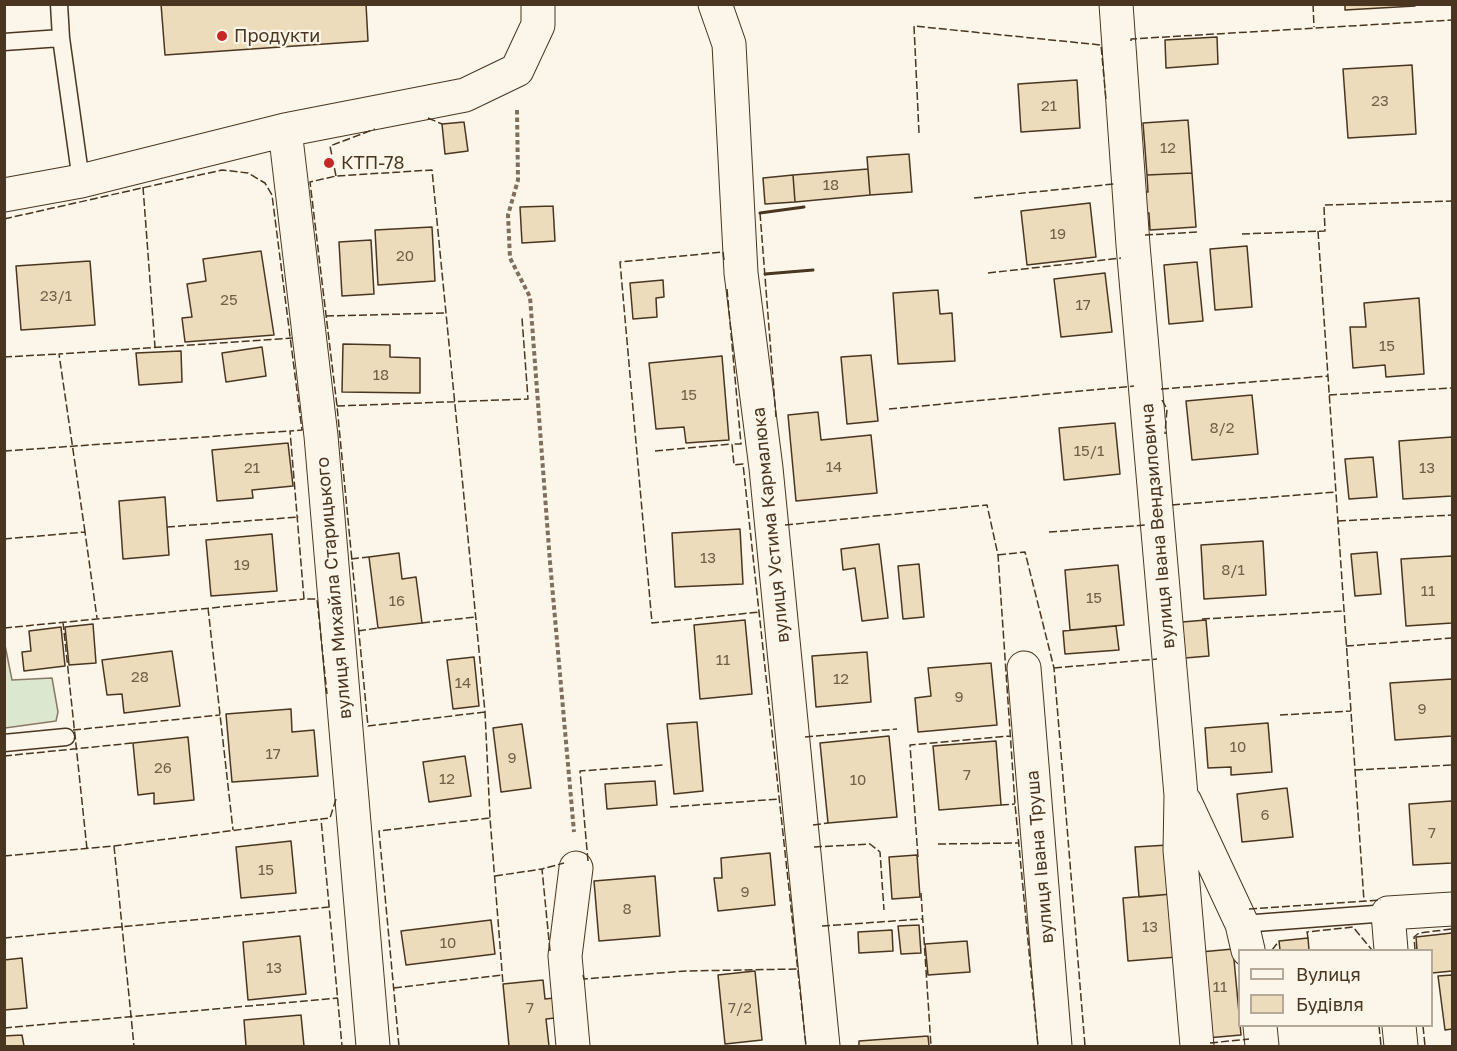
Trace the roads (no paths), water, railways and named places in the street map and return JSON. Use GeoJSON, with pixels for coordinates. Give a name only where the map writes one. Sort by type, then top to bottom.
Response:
{"type":"FeatureCollection","features":[{"type":"Feature","properties":{"kind":"street"},"geometry":{"type":"LineString","coordinates":[[4,195],[81,181],[285,130],[465,95],[517,70],[538,25],[538,4]]}},
{"type":"Feature","properties":{"kind":"street","name":"вулиця Устима Кармалюка"},"geometry":{"type":"LineString","coordinates":[[715,4],[729,44],[741,273],[766,468],[823,1047]]}},
{"type":"Feature","properties":{"kind":"street","name":"вулиця Івана Вендзиловича"},"geometry":{"type":"LineString","coordinates":[[1116,4],[1133,245],[1181,795],[1180,850],[1197,1047]]}},
{"type":"Feature","properties":{"kind":"street","name":"вулиця Михайла Старицького"},"geometry":{"type":"LineString","coordinates":[[285,130],[321,436],[373,1047]]}},
{"type":"Feature","properties":{"kind":"street","name":"вулиця Івана Труша"},"geometry":{"type":"LineString","coordinates":[[1024,668],[1055,1047]]}},
{"type":"Feature","properties":{"kind":"street"},"geometry":{"type":"LineString","coordinates":[[1181,795],[1245,937]]}},
{"type":"Feature","properties":{"kind":"street"},"geometry":{"type":"LineString","coordinates":[[573,1047],[565,956],[576,868]]}},
{"type":"Feature","properties":{"kind":"street"},"geometry":{"type":"LineString","coordinates":[[1391,949],[1388,913],[1452,909]]}},
{"type":"Feature","properties":{"kind":"street"},"geometry":{"type":"LineString","coordinates":[[1260,1027],[1262,1047]]}},
{"type":"Feature","properties":{"kind":"street"},"geometry":{"type":"LineString","coordinates":[[1399,1027],[1401,1047]]}},
{"type":"Feature","properties":{"kind":"lane"},"geometry":{"type":"LineString","coordinates":[[59,4],[61,38],[81,181]]}},
{"type":"Feature","properties":{"kind":"lane"},"geometry":{"type":"LineString","coordinates":[[4,42],[61,38]]}},
{"type":"Feature","properties":{"kind":"lane"},"geometry":{"type":"LineString","coordinates":[[4,743],[66,737]]}},
{"type":"Feature","properties":{"kind":"lane"},"geometry":{"type":"LineString","coordinates":[[1245,937],[1388,913]]}},
{"type":"Feature","properties":{"kind":"place","name":"Продукти"},"geometry":{"type":"Point","coordinates":[222,36]}},
{"type":"Feature","properties":{"kind":"place","name":"КТП-78"},"geometry":{"type":"Point","coordinates":[329,163]}}]}
